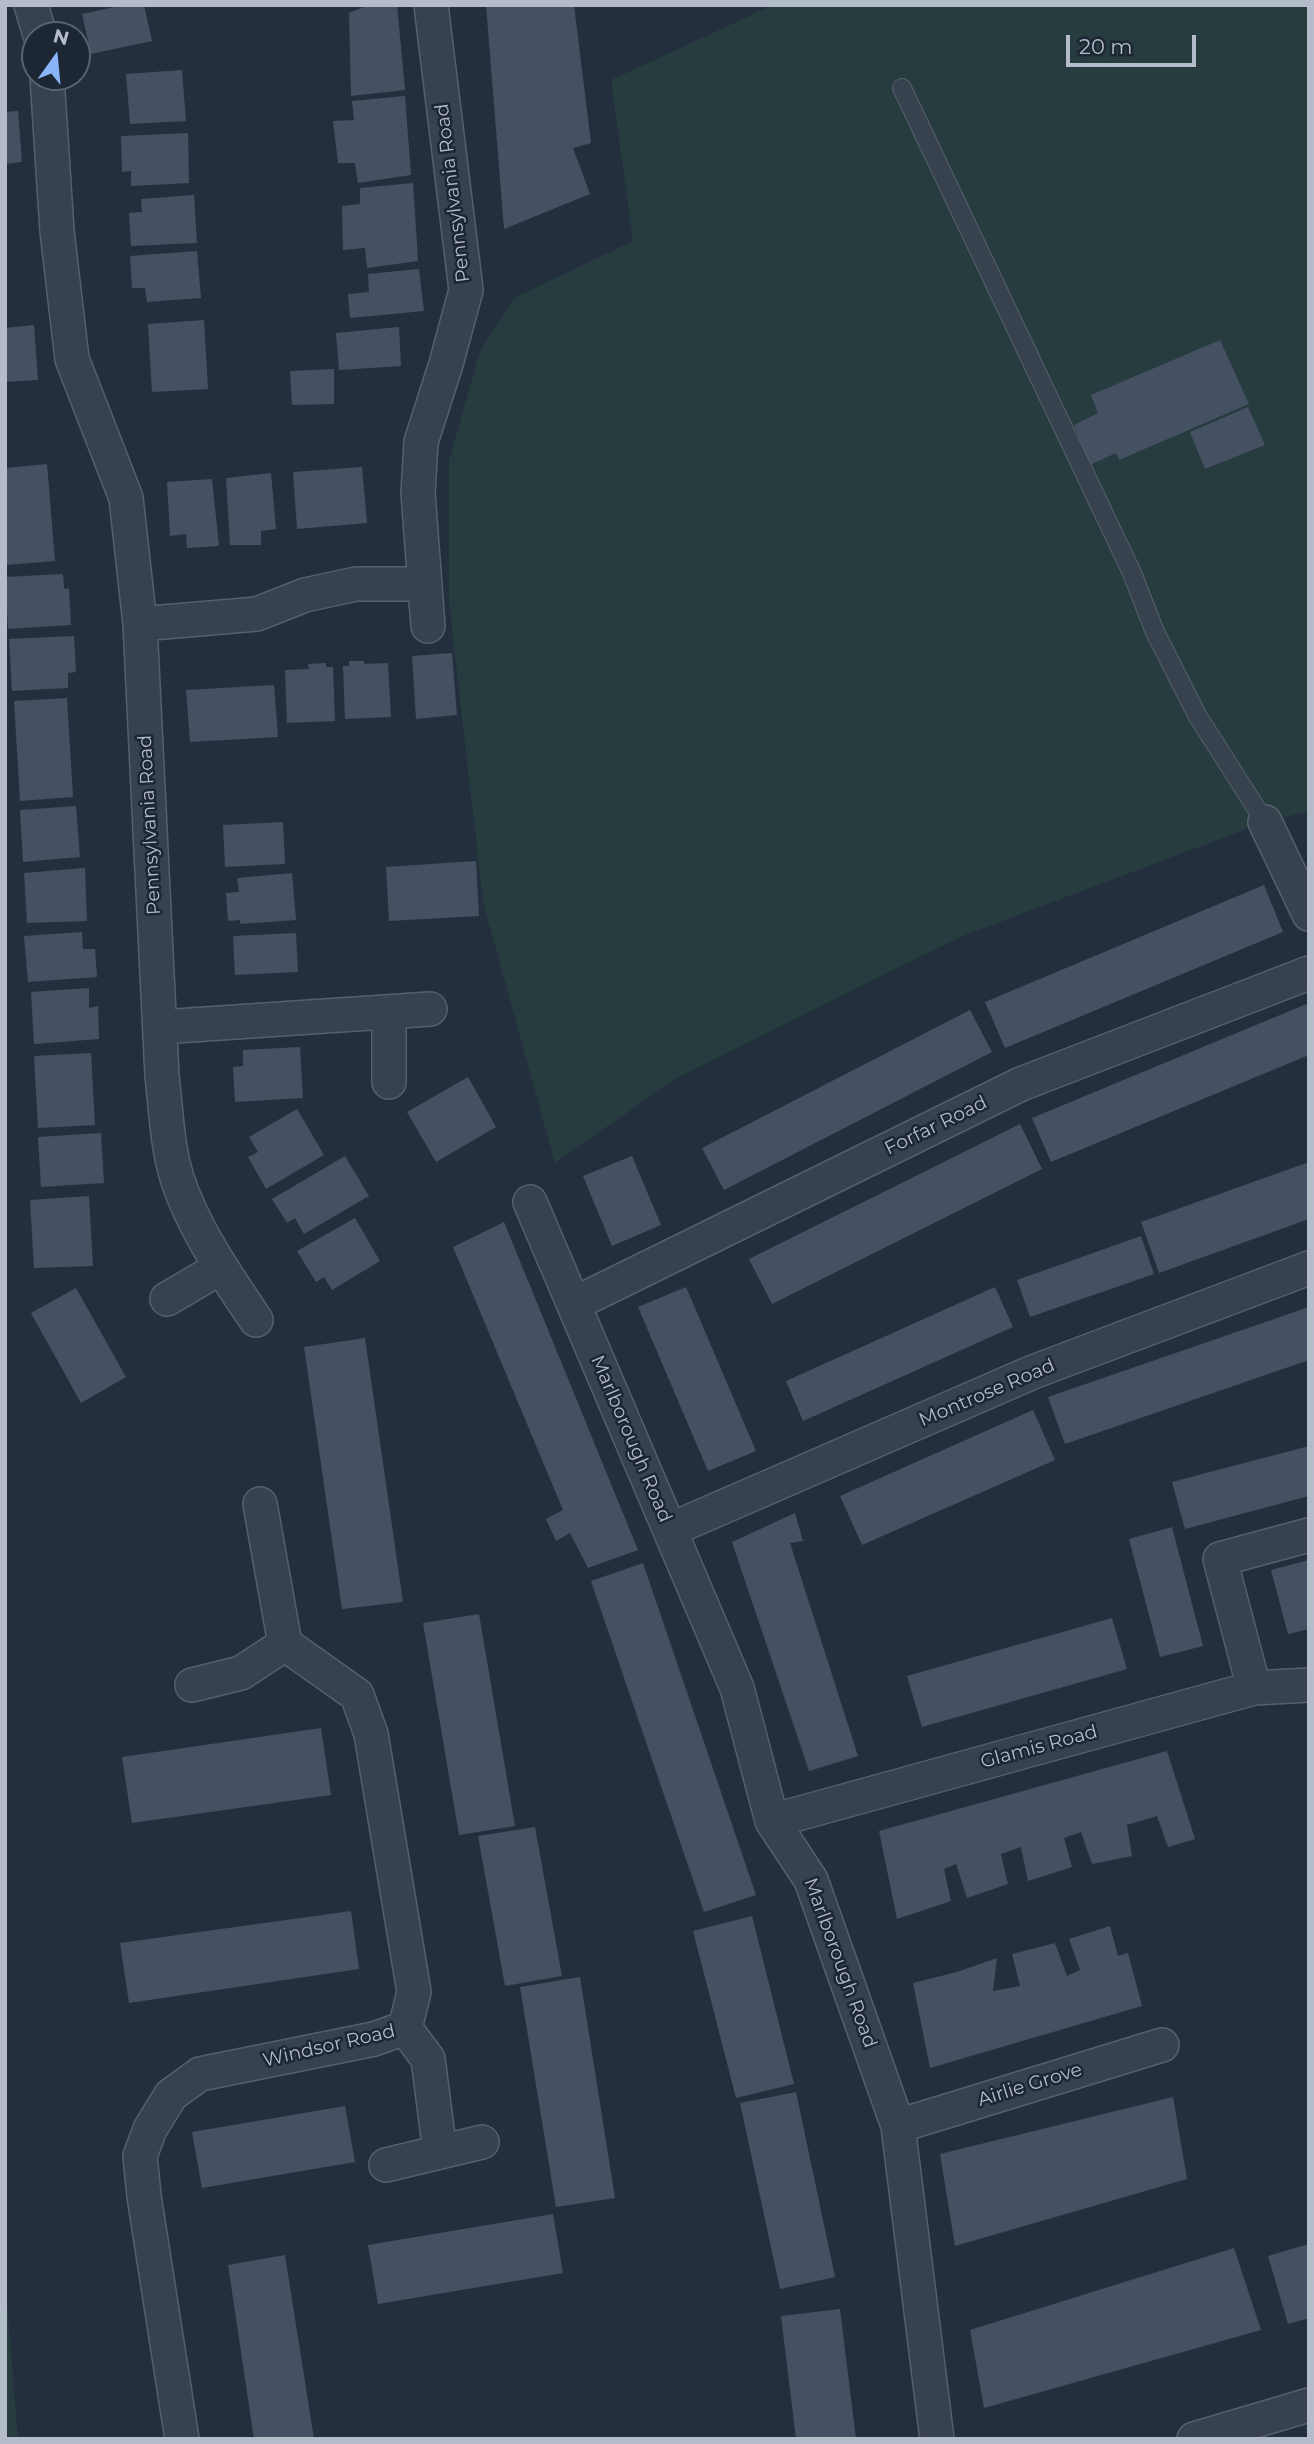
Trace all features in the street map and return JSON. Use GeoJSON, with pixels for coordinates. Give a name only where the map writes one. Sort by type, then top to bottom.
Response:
{"type":"FeatureCollection","features":[{"type":"Feature","properties":{"kind":"street","name":"Pennsylvania Road"},"geometry":{"type":"LineString","coordinates":[[428,626],[418,493],[421,442],[466,290],[431,5]]}},
{"type":"Feature","properties":{"kind":"street","name":"Pennsylvania Road"},"geometry":{"type":"LineString","coordinates":[[48,91],[57,231],[72,359],[126,498],[140,624],[166,1117],[177,1178],[220,1268],[256,1320]]}},
{"type":"Feature","properties":{"kind":"street"},"geometry":{"type":"LineString","coordinates":[[140,624],[257,614],[305,594],[356,584],[425,584]]}},
{"type":"Feature","properties":{"kind":"street"},"geometry":{"type":"LineString","coordinates":[[1265,822],[1309,914]]}},
{"type":"Feature","properties":{"kind":"street","name":"Forfar Road"},"geometry":{"type":"LineString","coordinates":[[574,1304],[1021,1084],[1309,973]]}},
{"type":"Feature","properties":{"kind":"street"},"geometry":{"type":"LineString","coordinates":[[161,1027],[430,1009]]}},
{"type":"Feature","properties":{"kind":"street"},"geometry":{"type":"LineString","coordinates":[[389,1013],[389,1082]]}},
{"type":"Feature","properties":{"kind":"street","name":"Marlborough Road"},"geometry":{"type":"LineString","coordinates":[[530,1202],[737,1688],[772,1821],[811,1880],[898,2126],[937,2439]]}},
{"type":"Feature","properties":{"kind":"street"},"geometry":{"type":"LineString","coordinates":[[167,1299],[220,1268]]}},
{"type":"Feature","properties":{"kind":"street","name":"Montrose Road"},"geometry":{"type":"LineString","coordinates":[[670,1530],[1033,1372],[1309,1268]]}},
{"type":"Feature","properties":{"kind":"street"},"geometry":{"type":"LineString","coordinates":[[192,1685],[241,1673],[285,1644],[260,1504]]}},
{"type":"Feature","properties":{"kind":"street"},"geometry":{"type":"LineString","coordinates":[[1254,1688],[1220,1559],[1309,1535]]}},
{"type":"Feature","properties":{"kind":"street","name":"Windsor Road"},"geometry":{"type":"LineString","coordinates":[[182,2439],[142,2183],[140,2156],[150,2129],[171,2095],[201,2074],[374,2039],[405,2028],[414,1992],[371,1734],[356,1695],[285,1644]]}},
{"type":"Feature","properties":{"kind":"street","name":"Glamis Road"},"geometry":{"type":"LineString","coordinates":[[772,1821],[1254,1688],[1309,1685]]}},
{"type":"Feature","properties":{"kind":"street"},"geometry":{"type":"LineString","coordinates":[[405,2028],[428,2059],[440,2152]]}},
{"type":"Feature","properties":{"kind":"street","name":"Airlie Grove"},"geometry":{"type":"LineString","coordinates":[[898,2126],[1163,2045]]}},
{"type":"Feature","properties":{"kind":"street"},"geometry":{"type":"LineString","coordinates":[[386,2165],[482,2142]]}},
{"type":"Feature","properties":{"kind":"street"},"geometry":{"type":"LineString","coordinates":[[1194,2439],[1309,2405]]}},
{"type":"Feature","properties":{"kind":"lane"},"geometry":{"type":"LineString","coordinates":[[902,88],[1132,573],[1155,632],[1196,715],[1265,822]]}},
{"type":"Feature","properties":{"kind":"green space"},"geometry":{"type":"Polygon","coordinates":[[[773,5],[1309,5],[1309,811],[1265,822],[960,937],[675,1079],[555,1163],[483,902],[449,602],[449,461],[480,351],[514,298],[633,241],[611,80],[773,5]]]}},
{"type":"Feature","properties":{"kind":"green space"},"geometry":{"type":"Polygon","coordinates":[[[5,2278],[18,2439],[5,2439],[5,2278]]]}},
{"type":"Feature","properties":{"kind":"building"},"geometry":{"type":"Polygon","coordinates":[[[124,5],[144,5],[152,41],[91,54],[91,21],[84,21],[82,14],[124,5]]]}},
{"type":"Feature","properties":{"kind":"building"},"geometry":{"type":"Polygon","coordinates":[[[369,5],[397,5],[405,90],[351,96],[349,13],[369,5]]]}},
{"type":"Feature","properties":{"kind":"building"},"geometry":{"type":"Polygon","coordinates":[[[486,5],[574,5],[591,143],[573,148],[590,194],[504,229],[486,5]]]}},
{"type":"Feature","properties":{"kind":"building"},"geometry":{"type":"Polygon","coordinates":[[[182,70],[186,121],[130,124],[126,74],[182,70]]]}},
{"type":"Feature","properties":{"kind":"building"},"geometry":{"type":"Polygon","coordinates":[[[405,96],[411,175],[358,183],[355,163],[338,163],[333,121],[354,120],[352,101],[405,96]]]}},
{"type":"Feature","properties":{"kind":"building"},"geometry":{"type":"Polygon","coordinates":[[[18,111],[22,162],[5,164],[5,112],[18,111]]]}},
{"type":"Feature","properties":{"kind":"building"},"geometry":{"type":"Polygon","coordinates":[[[188,133],[189,183],[131,186],[131,171],[122,172],[121,136],[188,133]]]}},
{"type":"Feature","properties":{"kind":"building"},"geometry":{"type":"Polygon","coordinates":[[[413,183],[418,261],[367,268],[365,248],[343,250],[342,206],[360,204],[360,188],[413,183]]]}},
{"type":"Feature","properties":{"kind":"building"},"geometry":{"type":"Polygon","coordinates":[[[194,195],[197,243],[131,246],[129,213],[142,212],[141,199],[194,195]]]}},
{"type":"Feature","properties":{"kind":"building"},"geometry":{"type":"Polygon","coordinates":[[[197,251],[201,298],[147,302],[145,288],[132,288],[130,256],[197,251]]]}},
{"type":"Feature","properties":{"kind":"building"},"geometry":{"type":"Polygon","coordinates":[[[419,269],[424,311],[350,318],[348,294],[369,292],[368,274],[419,269]]]}},
{"type":"Feature","properties":{"kind":"building"},"geometry":{"type":"Polygon","coordinates":[[[204,320],[208,389],[152,392],[148,324],[204,320]]]}},
{"type":"Feature","properties":{"kind":"building"},"geometry":{"type":"Polygon","coordinates":[[[34,325],[38,380],[5,382],[5,328],[34,325]]]}},
{"type":"Feature","properties":{"kind":"building"},"geometry":{"type":"Polygon","coordinates":[[[399,327],[401,366],[339,370],[336,333],[399,327]]]}},
{"type":"Feature","properties":{"kind":"building"},"geometry":{"type":"Polygon","coordinates":[[[1220,340],[1249,404],[1119,460],[1116,453],[1090,465],[1074,425],[1098,413],[1091,395],[1220,340]]]}},
{"type":"Feature","properties":{"kind":"building"},"geometry":{"type":"Polygon","coordinates":[[[334,369],[334,404],[292,405],[290,371],[334,369]]]}},
{"type":"Feature","properties":{"kind":"building"},"geometry":{"type":"Polygon","coordinates":[[[1248,407],[1265,445],[1205,469],[1190,432],[1248,407]]]}},
{"type":"Feature","properties":{"kind":"building"},"geometry":{"type":"Polygon","coordinates":[[[47,464],[55,561],[5,565],[5,468],[47,464]]]}},
{"type":"Feature","properties":{"kind":"building"},"geometry":{"type":"Polygon","coordinates":[[[362,467],[367,523],[297,529],[293,472],[362,467]]]}},
{"type":"Feature","properties":{"kind":"building"},"geometry":{"type":"Polygon","coordinates":[[[271,473],[276,529],[261,531],[261,545],[230,545],[226,478],[271,473]]]}},
{"type":"Feature","properties":{"kind":"building"},"geometry":{"type":"Polygon","coordinates":[[[212,479],[219,546],[187,548],[186,534],[170,536],[167,482],[212,479]]]}},
{"type":"Feature","properties":{"kind":"building"},"geometry":{"type":"Polygon","coordinates":[[[63,574],[64,589],[69,588],[71,625],[8,629],[5,577],[63,574]]]}},
{"type":"Feature","properties":{"kind":"building"},"geometry":{"type":"Polygon","coordinates":[[[74,636],[76,672],[68,673],[68,688],[12,691],[9,639],[74,636]]]}},
{"type":"Feature","properties":{"kind":"building"},"geometry":{"type":"Polygon","coordinates":[[[452,653],[457,715],[416,719],[412,656],[452,653]]]}},
{"type":"Feature","properties":{"kind":"building"},"geometry":{"type":"Polygon","coordinates":[[[349,661],[364,661],[364,664],[388,663],[391,717],[345,719],[343,666],[349,666],[349,661]]]}},
{"type":"Feature","properties":{"kind":"building"},"geometry":{"type":"Polygon","coordinates":[[[326,663],[326,667],[333,667],[335,721],[287,723],[285,670],[309,669],[308,664],[326,663]]]}},
{"type":"Feature","properties":{"kind":"building"},"geometry":{"type":"Polygon","coordinates":[[[274,685],[278,737],[190,742],[186,690],[274,685]]]}},
{"type":"Feature","properties":{"kind":"building"},"geometry":{"type":"Polygon","coordinates":[[[67,698],[73,797],[20,801],[14,701],[67,698]]]}},
{"type":"Feature","properties":{"kind":"building"},"geometry":{"type":"Polygon","coordinates":[[[76,806],[80,857],[23,862],[20,810],[76,806]]]}},
{"type":"Feature","properties":{"kind":"building"},"geometry":{"type":"Polygon","coordinates":[[[283,822],[285,864],[225,867],[223,825],[283,822]]]}},
{"type":"Feature","properties":{"kind":"building"},"geometry":{"type":"Polygon","coordinates":[[[476,861],[479,916],[389,921],[386,867],[476,861]]]}},
{"type":"Feature","properties":{"kind":"building"},"geometry":{"type":"Polygon","coordinates":[[[85,868],[87,921],[27,923],[24,873],[85,868]]]}},
{"type":"Feature","properties":{"kind":"building"},"geometry":{"type":"Polygon","coordinates":[[[292,873],[296,920],[240,924],[240,920],[228,921],[226,893],[239,892],[237,878],[292,873]]]}},
{"type":"Feature","properties":{"kind":"building"},"geometry":{"type":"Polygon","coordinates":[[[1264,885],[1283,932],[1005,1048],[985,1002],[1264,885]]]}},
{"type":"Feature","properties":{"kind":"building"},"geometry":{"type":"Polygon","coordinates":[[[82,932],[83,949],[95,949],[97,977],[28,982],[24,936],[82,932]]]}},
{"type":"Feature","properties":{"kind":"building"},"geometry":{"type":"Polygon","coordinates":[[[296,933],[298,972],[235,975],[233,936],[296,933]]]}},
{"type":"Feature","properties":{"kind":"building"},"geometry":{"type":"Polygon","coordinates":[[[89,988],[89,1008],[98,1006],[99,1039],[34,1044],[31,992],[89,988]]]}},
{"type":"Feature","properties":{"kind":"building"},"geometry":{"type":"Polygon","coordinates":[[[1309,1003],[1309,1055],[1051,1162],[1032,1118],[1309,1003]]]}},
{"type":"Feature","properties":{"kind":"building"},"geometry":{"type":"Polygon","coordinates":[[[970,1010],[992,1052],[724,1190],[702,1148],[970,1010]]]}},
{"type":"Feature","properties":{"kind":"building"},"geometry":{"type":"Polygon","coordinates":[[[300,1047],[303,1098],[235,1102],[233,1067],[243,1066],[243,1050],[300,1047]]]}},
{"type":"Feature","properties":{"kind":"building"},"geometry":{"type":"Polygon","coordinates":[[[91,1053],[95,1125],[38,1128],[34,1056],[91,1053]]]}},
{"type":"Feature","properties":{"kind":"building"},"geometry":{"type":"Polygon","coordinates":[[[468,1077],[496,1127],[436,1162],[407,1112],[468,1077]]]}},
{"type":"Feature","properties":{"kind":"building"},"geometry":{"type":"Polygon","coordinates":[[[297,1109],[324,1155],[266,1189],[248,1157],[258,1152],[249,1137],[297,1109]]]}},
{"type":"Feature","properties":{"kind":"building"},"geometry":{"type":"Polygon","coordinates":[[[1020,1124],[1042,1169],[772,1304],[749,1259],[1020,1124]]]}},
{"type":"Feature","properties":{"kind":"building"},"geometry":{"type":"Polygon","coordinates":[[[101,1133],[104,1183],[41,1187],[38,1137],[101,1133]]]}},
{"type":"Feature","properties":{"kind":"building"},"geometry":{"type":"Polygon","coordinates":[[[345,1156],[369,1196],[304,1234],[295,1218],[287,1223],[272,1199],[345,1156]]]}},
{"type":"Feature","properties":{"kind":"building"},"geometry":{"type":"Polygon","coordinates":[[[632,1156],[661,1225],[612,1246],[583,1176],[632,1156]]]}},
{"type":"Feature","properties":{"kind":"building"},"geometry":{"type":"Polygon","coordinates":[[[1309,1162],[1309,1219],[1159,1273],[1141,1222],[1309,1162]]]}},
{"type":"Feature","properties":{"kind":"building"},"geometry":{"type":"Polygon","coordinates":[[[89,1196],[93,1266],[34,1268],[30,1200],[89,1196]]]}},
{"type":"Feature","properties":{"kind":"building"},"geometry":{"type":"Polygon","coordinates":[[[355,1218],[380,1261],[332,1290],[324,1277],[316,1282],[297,1251],[355,1218]]]}},
{"type":"Feature","properties":{"kind":"building"},"geometry":{"type":"Polygon","coordinates":[[[504,1222],[638,1550],[588,1568],[570,1533],[556,1541],[546,1519],[563,1510],[453,1247],[504,1222]]]}},
{"type":"Feature","properties":{"kind":"building"},"geometry":{"type":"Polygon","coordinates":[[[1141,1236],[1154,1274],[1030,1317],[1017,1280],[1141,1236]]]}},
{"type":"Feature","properties":{"kind":"building"},"geometry":{"type":"Polygon","coordinates":[[[686,1287],[756,1451],[708,1471],[638,1307],[686,1287]]]}},
{"type":"Feature","properties":{"kind":"building"},"geometry":{"type":"Polygon","coordinates":[[[995,1287],[1013,1327],[803,1421],[786,1381],[995,1287]]]}},
{"type":"Feature","properties":{"kind":"building"},"geometry":{"type":"Polygon","coordinates":[[[76,1288],[126,1377],[81,1403],[31,1313],[76,1288]]]}},
{"type":"Feature","properties":{"kind":"building"},"geometry":{"type":"Polygon","coordinates":[[[1309,1307],[1309,1360],[1065,1444],[1048,1397],[1309,1307]]]}},
{"type":"Feature","properties":{"kind":"building"},"geometry":{"type":"Polygon","coordinates":[[[365,1338],[403,1602],[342,1609],[304,1347],[365,1338]]]}},
{"type":"Feature","properties":{"kind":"building"},"geometry":{"type":"Polygon","coordinates":[[[1033,1410],[1055,1460],[862,1545],[840,1496],[1033,1410]]]}},
{"type":"Feature","properties":{"kind":"building"},"geometry":{"type":"Polygon","coordinates":[[[1309,1446],[1309,1496],[1185,1529],[1172,1482],[1309,1446]]]}},
{"type":"Feature","properties":{"kind":"building"},"geometry":{"type":"Polygon","coordinates":[[[795,1513],[803,1541],[790,1543],[858,1756],[809,1771],[732,1542],[795,1513]]]}},
{"type":"Feature","properties":{"kind":"building"},"geometry":{"type":"Polygon","coordinates":[[[1172,1527],[1203,1646],[1160,1657],[1129,1539],[1172,1527]]]}},
{"type":"Feature","properties":{"kind":"building"},"geometry":{"type":"Polygon","coordinates":[[[1309,1560],[1309,1629],[1288,1634],[1271,1570],[1309,1560]]]}},
{"type":"Feature","properties":{"kind":"building"},"geometry":{"type":"Polygon","coordinates":[[[643,1563],[756,1895],[704,1912],[591,1581],[643,1563]]]}},
{"type":"Feature","properties":{"kind":"building"},"geometry":{"type":"Polygon","coordinates":[[[479,1614],[515,1826],[459,1835],[423,1623],[479,1614]]]}},
{"type":"Feature","properties":{"kind":"building"},"geometry":{"type":"Polygon","coordinates":[[[1112,1618],[1127,1669],[922,1727],[907,1676],[1112,1618]]]}},
{"type":"Feature","properties":{"kind":"building"},"geometry":{"type":"Polygon","coordinates":[[[321,1728],[331,1795],[132,1823],[122,1757],[321,1728]]]}},
{"type":"Feature","properties":{"kind":"building"},"geometry":{"type":"Polygon","coordinates":[[[1167,1751],[1195,1839],[1168,1847],[1157,1816],[1127,1825],[1132,1856],[1092,1864],[1081,1832],[1064,1838],[1072,1867],[1028,1881],[1021,1847],[1001,1854],[1008,1884],[967,1898],[956,1864],[944,1869],[951,1901],[897,1919],[879,1831],[1167,1751]]]}},
{"type":"Feature","properties":{"kind":"building"},"geometry":{"type":"Polygon","coordinates":[[[535,1827],[562,1976],[505,1986],[478,1836],[535,1827]]]}},
{"type":"Feature","properties":{"kind":"building"},"geometry":{"type":"Polygon","coordinates":[[[351,1911],[359,1969],[129,2003],[120,1943],[351,1911]]]}},
{"type":"Feature","properties":{"kind":"building"},"geometry":{"type":"Polygon","coordinates":[[[752,1916],[794,2084],[736,2098],[693,1931],[752,1916]]]}},
{"type":"Feature","properties":{"kind":"building"},"geometry":{"type":"Polygon","coordinates":[[[1110,1926],[1118,1956],[1128,1953],[1142,2006],[930,2068],[913,1983],[997,1958],[993,1991],[1020,1986],[1012,1954],[1055,1943],[1067,1976],[1080,1970],[1069,1939],[1110,1926]]]}},
{"type":"Feature","properties":{"kind":"building"},"geometry":{"type":"Polygon","coordinates":[[[580,1977],[615,2198],[556,2207],[520,1987],[580,1977]]]}},
{"type":"Feature","properties":{"kind":"building"},"geometry":{"type":"Polygon","coordinates":[[[796,2092],[835,2277],[780,2289],[740,2103],[796,2092]]]}},
{"type":"Feature","properties":{"kind":"building"},"geometry":{"type":"Polygon","coordinates":[[[1173,2097],[1187,2179],[955,2246],[940,2154],[1173,2097]]]}},
{"type":"Feature","properties":{"kind":"building"},"geometry":{"type":"Polygon","coordinates":[[[345,2106],[355,2162],[202,2188],[192,2132],[345,2106]]]}},
{"type":"Feature","properties":{"kind":"building"},"geometry":{"type":"Polygon","coordinates":[[[553,2214],[563,2273],[378,2304],[368,2245],[553,2214]]]}},
{"type":"Feature","properties":{"kind":"building"},"geometry":{"type":"Polygon","coordinates":[[[1309,2244],[1309,2318],[1288,2324],[1268,2256],[1309,2244]]]}},
{"type":"Feature","properties":{"kind":"building"},"geometry":{"type":"Polygon","coordinates":[[[1234,2248],[1261,2330],[984,2408],[970,2330],[1234,2248]]]}},
{"type":"Feature","properties":{"kind":"building"},"geometry":{"type":"Polygon","coordinates":[[[285,2255],[314,2439],[254,2439],[228,2265],[285,2255]]]}},
{"type":"Feature","properties":{"kind":"building"},"geometry":{"type":"Polygon","coordinates":[[[840,2309],[856,2439],[796,2439],[781,2316],[840,2309]]]}}]}
